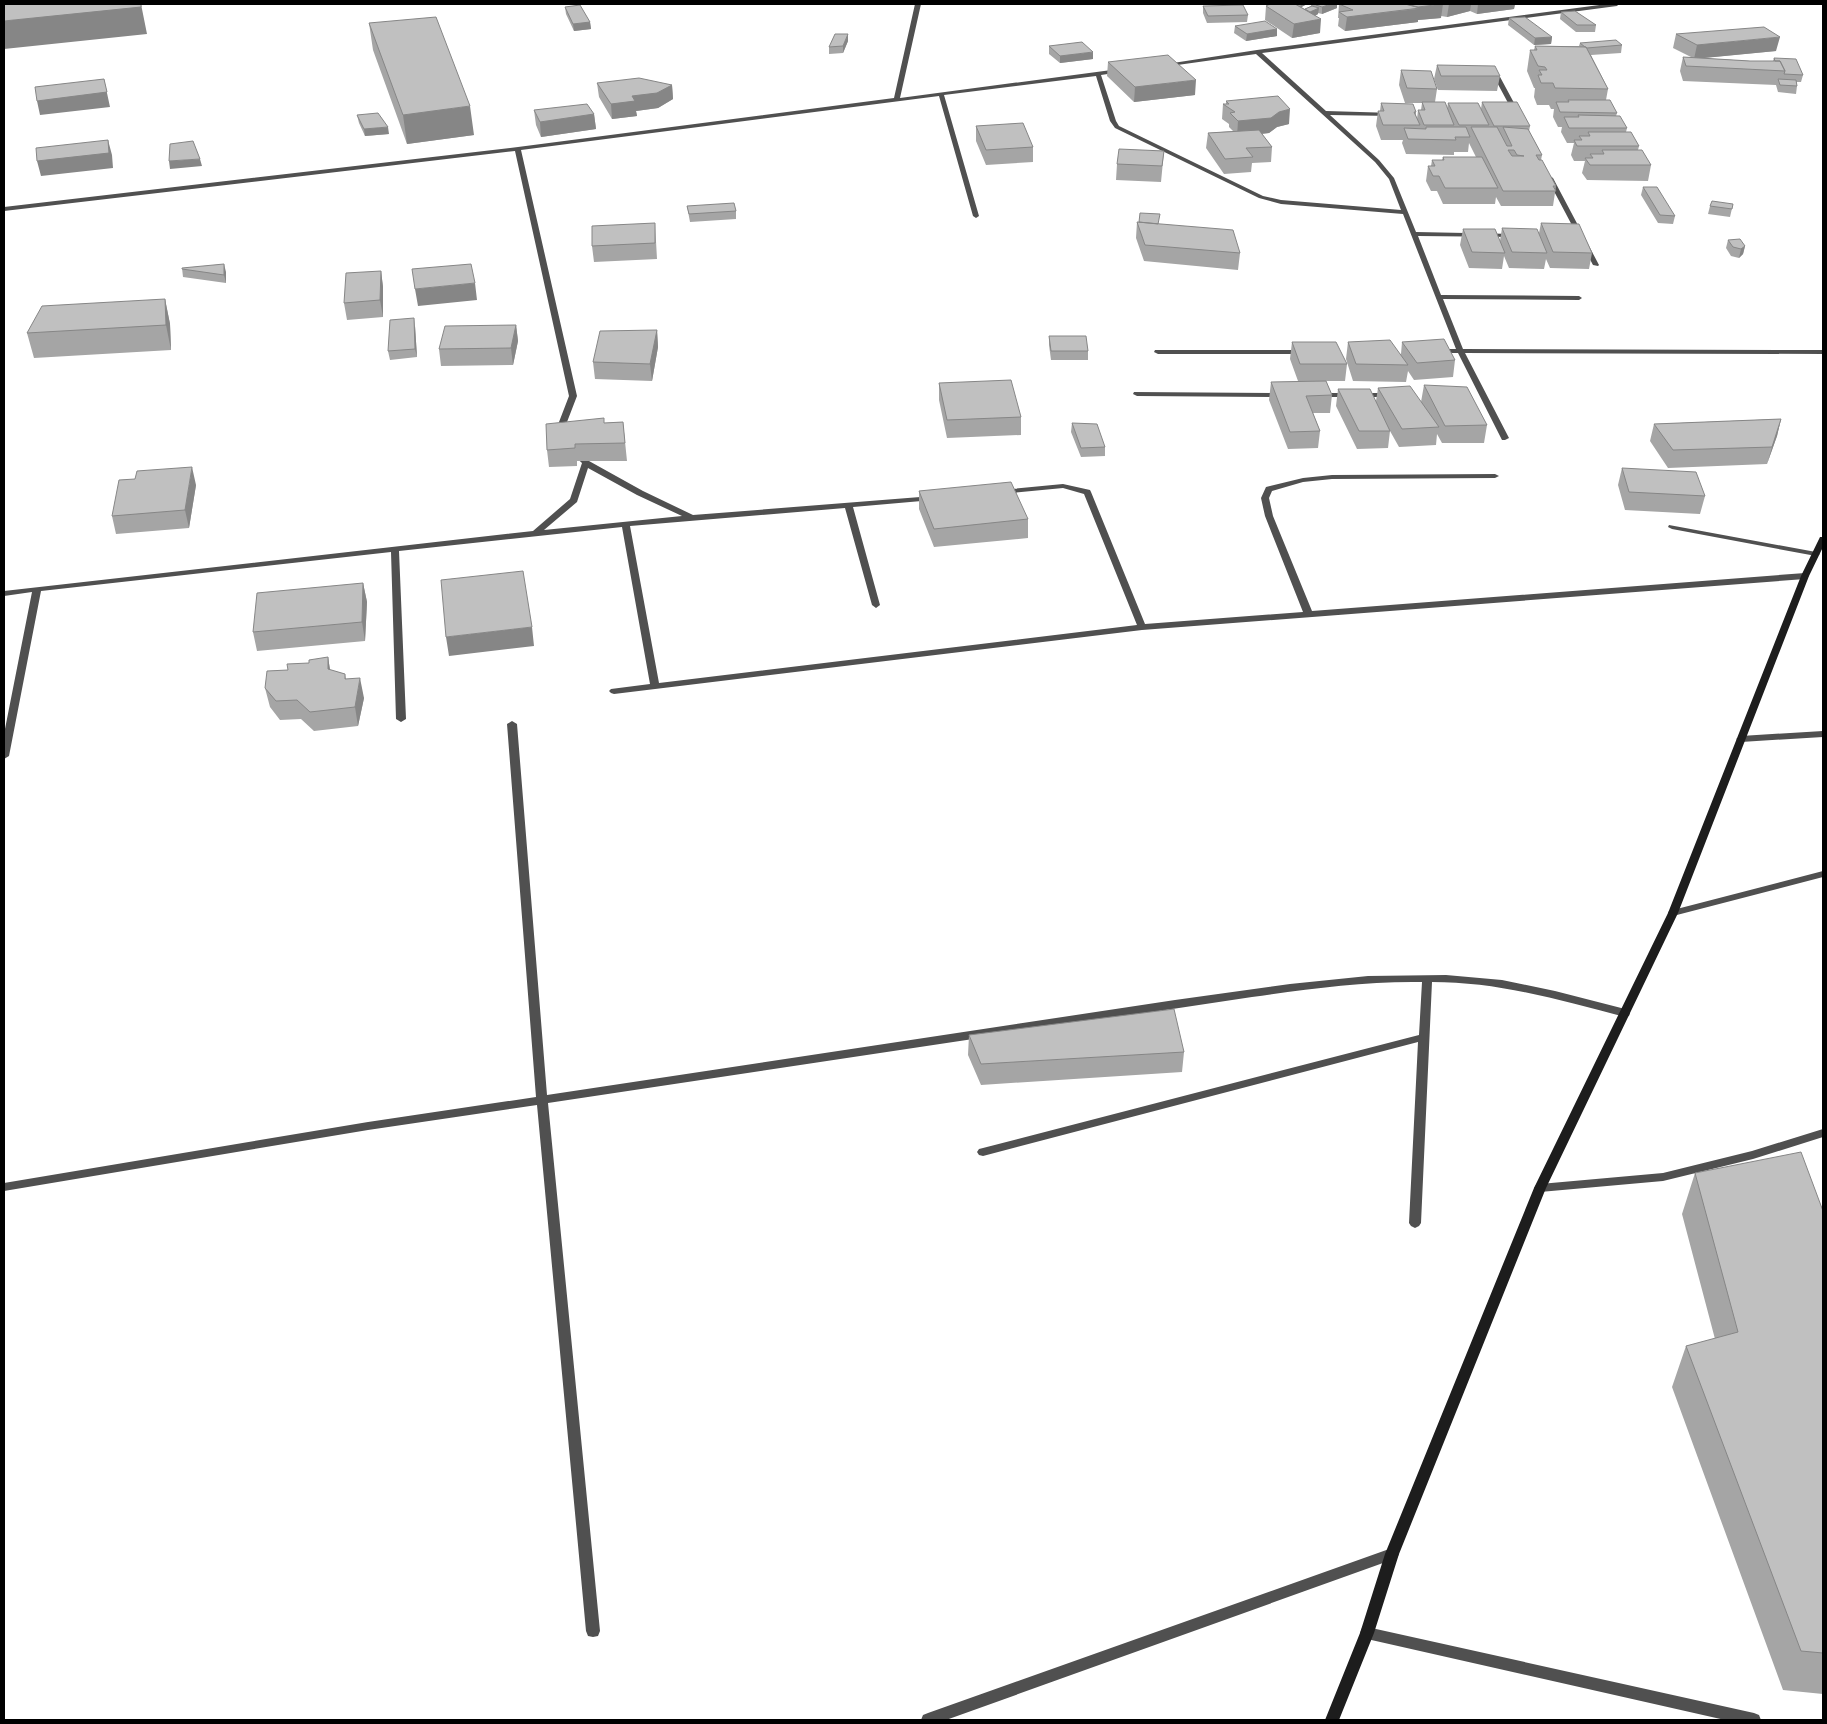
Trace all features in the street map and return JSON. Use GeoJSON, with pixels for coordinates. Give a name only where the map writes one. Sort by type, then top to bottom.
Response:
{"type":"FeatureCollection","features":[{"type":"Feature","properties":{"kind":"main road"},"geometry":{"type":"LineString","coordinates":[[1332,1720],[1367,1633],[1392,1554],[1540,1188],[1673,913],[1805,576],[1823,538]]}},
{"type":"Feature","properties":{"kind":"street"},"geometry":{"type":"LineString","coordinates":[[896,100],[918,4]]}},
{"type":"Feature","properties":{"kind":"street"},"geometry":{"type":"LineString","coordinates":[[1154,66],[1617,4]]}},
{"type":"Feature","properties":{"kind":"street"},"geometry":{"type":"LineString","coordinates":[[1257,52],[1385,170],[1392,179],[1460,351],[1505,438]]}},
{"type":"Feature","properties":{"kind":"street"},"geometry":{"type":"LineString","coordinates":[[4,209],[518,149],[1126,70]]}},
{"type":"Feature","properties":{"kind":"street"},"geometry":{"type":"LineString","coordinates":[[1098,74],[1113,121],[1117,126],[1261,197],[1281,202],[1405,212]]}},
{"type":"Feature","properties":{"kind":"street"},"geometry":{"type":"LineString","coordinates":[[1496,75],[1522,124]]}},
{"type":"Feature","properties":{"kind":"street"},"geometry":{"type":"LineString","coordinates":[[941,94],[976,216]]}},
{"type":"Feature","properties":{"kind":"street"},"geometry":{"type":"LineString","coordinates":[[1323,113],[1401,114]]}},
{"type":"Feature","properties":{"kind":"street"},"geometry":{"type":"LineString","coordinates":[[1508,116],[1518,116]]}},
{"type":"Feature","properties":{"kind":"street"},"geometry":{"type":"LineString","coordinates":[[518,149],[573,396],[563,422],[567,444],[586,463],[640,493],[692,518]]}},
{"type":"Feature","properties":{"kind":"street"},"geometry":{"type":"LineString","coordinates":[[1544,167],[1596,265]]}},
{"type":"Feature","properties":{"kind":"street"},"geometry":{"type":"LineString","coordinates":[[1414,234],[1521,235]]}},
{"type":"Feature","properties":{"kind":"street"},"geometry":{"type":"LineString","coordinates":[[1570,235],[1579,235]]}},
{"type":"Feature","properties":{"kind":"street"},"geometry":{"type":"LineString","coordinates":[[1439,297],[1579,298]]}},
{"type":"Feature","properties":{"kind":"street"},"geometry":{"type":"LineString","coordinates":[[1431,351],[1823,352]]}},
{"type":"Feature","properties":{"kind":"street"},"geometry":{"type":"LineString","coordinates":[[1158,352],[1314,352]]}},
{"type":"Feature","properties":{"kind":"street"},"geometry":{"type":"LineString","coordinates":[[1137,394],[1295,395]]}},
{"type":"Feature","properties":{"kind":"street"},"geometry":{"type":"LineString","coordinates":[[1315,395],[1394,395]]}},
{"type":"Feature","properties":{"kind":"street"},"geometry":{"type":"LineString","coordinates":[[1473,395],[1483,395]]}},
{"type":"Feature","properties":{"kind":"street"},"geometry":{"type":"LineString","coordinates":[[535,533],[574,500],[586,463]]}},
{"type":"Feature","properties":{"kind":"street"},"geometry":{"type":"LineString","coordinates":[[1308,614],[1270,516],[1265,498],[1269,489],[1303,480],[1332,476],[1495,476]]}},
{"type":"Feature","properties":{"kind":"street"},"geometry":{"type":"LineString","coordinates":[[994,492],[1063,486],[1087,492],[1142,627]]}},
{"type":"Feature","properties":{"kind":"street"},"geometry":{"type":"LineString","coordinates":[[4,593],[535,533],[946,497]]}},
{"type":"Feature","properties":{"kind":"street"},"geometry":{"type":"LineString","coordinates":[[848,506],[876,604]]}},
{"type":"Feature","properties":{"kind":"street"},"geometry":{"type":"LineString","coordinates":[[626,524],[655,686]]}},
{"type":"Feature","properties":{"kind":"street"},"geometry":{"type":"LineString","coordinates":[[1672,527],[1816,554]]}},
{"type":"Feature","properties":{"kind":"street"},"geometry":{"type":"LineString","coordinates":[[395,550],[401,719]]}},
{"type":"Feature","properties":{"kind":"street"},"geometry":{"type":"LineString","coordinates":[[614,691],[1142,627],[1805,576]]}},
{"type":"Feature","properties":{"kind":"street"},"geometry":{"type":"LineString","coordinates":[[4,756],[37,589]]}},
{"type":"Feature","properties":{"kind":"street"},"geometry":{"type":"LineString","coordinates":[[512,724],[542,1100],[593,1631]]}},
{"type":"Feature","properties":{"kind":"street"},"geometry":{"type":"LineString","coordinates":[[1742,739],[1823,734]]}},
{"type":"Feature","properties":{"kind":"street"},"geometry":{"type":"LineString","coordinates":[[1673,913],[1823,874]]}},
{"type":"Feature","properties":{"kind":"street"},"geometry":{"type":"LineString","coordinates":[[1415,1223],[1427,979]]}},
{"type":"Feature","properties":{"kind":"street"},"geometry":{"type":"LineString","coordinates":[[4,1187],[542,1100],[1175,1004],[1300,987],[1427,979],[1485,981],[1527,988],[1624,1013]]}},
{"type":"Feature","properties":{"kind":"street"},"geometry":{"type":"LineString","coordinates":[[983,1152],[1424,1037]]}},
{"type":"Feature","properties":{"kind":"street"},"geometry":{"type":"LineString","coordinates":[[1540,1188],[1663,1177],[1753,1155],[1823,1133]]}},
{"type":"Feature","properties":{"kind":"street"},"geometry":{"type":"LineString","coordinates":[[928,1720],[1392,1554]]}},
{"type":"Feature","properties":{"kind":"street"},"geometry":{"type":"LineString","coordinates":[[1367,1633],[1754,1720]]}},
{"type":"Feature","properties":{"kind":"building"},"geometry":{"type":"Polygon","coordinates":[[[4,4],[141,4],[141,7],[4,21],[4,4]]]}},
{"type":"Feature","properties":{"kind":"building"},"geometry":{"type":"Polygon","coordinates":[[[1270,4],[1295,4],[1321,19],[1294,24],[1266,6],[1270,4]]]}},
{"type":"Feature","properties":{"kind":"building"},"geometry":{"type":"Polygon","coordinates":[[[1331,4],[1322,7],[1316,5],[1331,4]]]}},
{"type":"Feature","properties":{"kind":"building"},"geometry":{"type":"Polygon","coordinates":[[[1339,4],[1405,4],[1420,8],[1347,17],[1339,12],[1353,10],[1339,4]]]}},
{"type":"Feature","properties":{"kind":"building"},"geometry":{"type":"Polygon","coordinates":[[[1406,4],[1443,4],[1418,7],[1406,4]]]}},
{"type":"Feature","properties":{"kind":"building"},"geometry":{"type":"Polygon","coordinates":[[[580,5],[590,22],[573,24],[565,7],[580,5]]]}},
{"type":"Feature","properties":{"kind":"building"},"geometry":{"type":"Polygon","coordinates":[[[1243,5],[1248,15],[1208,16],[1203,6],[1243,5]]]}},
{"type":"Feature","properties":{"kind":"building"},"geometry":{"type":"Polygon","coordinates":[[[1312,6],[1319,8],[1310,12],[1305,9],[1312,6]]]}},
{"type":"Feature","properties":{"kind":"building"},"geometry":{"type":"Polygon","coordinates":[[[1575,11],[1596,25],[1577,25],[1561,12],[1575,11]]]}},
{"type":"Feature","properties":{"kind":"building"},"geometry":{"type":"Polygon","coordinates":[[[436,17],[470,106],[403,115],[369,23],[436,17]]]}},
{"type":"Feature","properties":{"kind":"building"},"geometry":{"type":"Polygon","coordinates":[[[1525,17],[1552,37],[1535,38],[1509,18],[1525,17]]]}},
{"type":"Feature","properties":{"kind":"building"},"geometry":{"type":"Polygon","coordinates":[[[1265,21],[1277,29],[1247,34],[1235,26],[1265,21]]]}},
{"type":"Feature","properties":{"kind":"building"},"geometry":{"type":"Polygon","coordinates":[[[1764,27],[1780,37],[1697,45],[1676,34],[1764,27]]]}},
{"type":"Feature","properties":{"kind":"building"},"geometry":{"type":"Polygon","coordinates":[[[835,34],[848,34],[843,46],[829,47],[835,34]]]}},
{"type":"Feature","properties":{"kind":"building"},"geometry":{"type":"Polygon","coordinates":[[[1616,40],[1622,45],[1587,48],[1580,43],[1616,40]]]}},
{"type":"Feature","properties":{"kind":"building"},"geometry":{"type":"Polygon","coordinates":[[[1082,42],[1093,52],[1060,56],[1049,46],[1082,42]]]}},
{"type":"Feature","properties":{"kind":"building"},"geometry":{"type":"Polygon","coordinates":[[[1535,46],[1586,47],[1608,89],[1555,88],[1553,83],[1541,83],[1538,75],[1542,75],[1539,70],[1547,70],[1545,67],[1538,66],[1530,50],[1537,50],[1535,46]]]}},
{"type":"Feature","properties":{"kind":"building"},"geometry":{"type":"Polygon","coordinates":[[[1168,55],[1196,80],[1135,87],[1108,62],[1168,55]]]}},
{"type":"Feature","properties":{"kind":"building"},"geometry":{"type":"Polygon","coordinates":[[[1683,57],[1780,61],[1785,71],[1686,66],[1683,57]]]}},
{"type":"Feature","properties":{"kind":"building"},"geometry":{"type":"Polygon","coordinates":[[[1774,58],[1796,59],[1803,75],[1784,74],[1785,71],[1780,61],[1775,61],[1774,58]]]}},
{"type":"Feature","properties":{"kind":"building"},"geometry":{"type":"Polygon","coordinates":[[[1437,65],[1495,66],[1500,76],[1441,76],[1437,65]]]}},
{"type":"Feature","properties":{"kind":"building"},"geometry":{"type":"Polygon","coordinates":[[[1401,70],[1431,71],[1437,89],[1407,88],[1401,70]]]}},
{"type":"Feature","properties":{"kind":"building"},"geometry":{"type":"Polygon","coordinates":[[[639,78],[672,85],[657,93],[632,96],[635,101],[611,104],[597,83],[639,78]]]}},
{"type":"Feature","properties":{"kind":"building"},"geometry":{"type":"Polygon","coordinates":[[[104,79],[107,92],[37,101],[35,87],[104,79]]]}},
{"type":"Feature","properties":{"kind":"building"},"geometry":{"type":"Polygon","coordinates":[[[1778,79],[1796,80],[1797,86],[1780,85],[1778,79]]]}},
{"type":"Feature","properties":{"kind":"building"},"geometry":{"type":"Polygon","coordinates":[[[1278,96],[1290,109],[1279,112],[1271,118],[1238,121],[1230,113],[1235,112],[1223,104],[1229,104],[1226,101],[1278,96]]]}},
{"type":"Feature","properties":{"kind":"building"},"geometry":{"type":"Polygon","coordinates":[[[1568,100],[1610,100],[1617,113],[1560,112],[1556,102],[1569,102],[1568,100]]]}},
{"type":"Feature","properties":{"kind":"building"},"geometry":{"type":"Polygon","coordinates":[[[1422,102],[1445,102],[1454,125],[1424,125],[1418,110],[1425,110],[1422,102]]]}},
{"type":"Feature","properties":{"kind":"building"},"geometry":{"type":"Polygon","coordinates":[[[1482,102],[1517,102],[1530,126],[1494,126],[1482,102]]]}},
{"type":"Feature","properties":{"kind":"building"},"geometry":{"type":"Polygon","coordinates":[[[1381,103],[1413,104],[1416,112],[1414,112],[1420,125],[1383,125],[1378,111],[1384,111],[1381,103]]]}},
{"type":"Feature","properties":{"kind":"building"},"geometry":{"type":"Polygon","coordinates":[[[1448,103],[1478,103],[1489,125],[1459,125],[1448,103]]]}},
{"type":"Feature","properties":{"kind":"building"},"geometry":{"type":"Polygon","coordinates":[[[587,104],[594,114],[540,122],[534,110],[587,104]]]}},
{"type":"Feature","properties":{"kind":"building"},"geometry":{"type":"Polygon","coordinates":[[[378,113],[388,127],[364,129],[357,115],[378,113]]]}},
{"type":"Feature","properties":{"kind":"building"},"geometry":{"type":"Polygon","coordinates":[[[1578,115],[1620,116],[1627,128],[1569,128],[1564,117],[1579,117],[1578,115]]]}},
{"type":"Feature","properties":{"kind":"building"},"geometry":{"type":"Polygon","coordinates":[[[1023,123],[1033,147],[986,150],[976,126],[1023,123]]]}},
{"type":"Feature","properties":{"kind":"building"},"geometry":{"type":"Polygon","coordinates":[[[1426,127],[1466,127],[1470,137],[1455,137],[1456,140],[1408,139],[1404,128],[1426,129],[1426,127]]]}},
{"type":"Feature","properties":{"kind":"building"},"geometry":{"type":"Polygon","coordinates":[[[1471,127],[1497,127],[1507,146],[1512,146],[1503,127],[1528,129],[1542,155],[1536,155],[1539,160],[1542,160],[1556,186],[1553,186],[1556,191],[1503,191],[1471,127]],[[1508,150],[1512,156],[1524,156],[1517,155],[1514,150],[1508,150]]]}},
{"type":"Feature","properties":{"kind":"building"},"geometry":{"type":"Polygon","coordinates":[[[1259,130],[1272,147],[1246,148],[1253,157],[1225,159],[1208,133],[1259,130]]]}},
{"type":"Feature","properties":{"kind":"building"},"geometry":{"type":"Polygon","coordinates":[[[1588,132],[1631,132],[1639,146],[1577,146],[1574,140],[1582,140],[1579,136],[1590,136],[1588,132]]]}},
{"type":"Feature","properties":{"kind":"building"},"geometry":{"type":"Polygon","coordinates":[[[108,140],[109,153],[37,161],[36,148],[108,140]]]}},
{"type":"Feature","properties":{"kind":"building"},"geometry":{"type":"Polygon","coordinates":[[[193,141],[200,159],[169,161],[170,144],[193,141]]]}},
{"type":"Feature","properties":{"kind":"building"},"geometry":{"type":"Polygon","coordinates":[[[1119,149],[1164,151],[1162,166],[1117,164],[1119,149]]]}},
{"type":"Feature","properties":{"kind":"building"},"geometry":{"type":"Polygon","coordinates":[[[1602,150],[1642,150],[1651,165],[1590,165],[1585,158],[1593,158],[1590,154],[1604,154],[1602,150]]]}},
{"type":"Feature","properties":{"kind":"building"},"geometry":{"type":"Polygon","coordinates":[[[1443,157],[1482,157],[1498,188],[1445,188],[1439,176],[1433,176],[1428,166],[1435,166],[1432,160],[1444,160],[1443,157]]]}},
{"type":"Feature","properties":{"kind":"building"},"geometry":{"type":"Polygon","coordinates":[[[1643,187],[1657,187],[1675,216],[1660,215],[1643,187]]]}},
{"type":"Feature","properties":{"kind":"building"},"geometry":{"type":"Polygon","coordinates":[[[1712,201],[1733,204],[1732,209],[1710,206],[1712,201]]]}},
{"type":"Feature","properties":{"kind":"building"},"geometry":{"type":"Polygon","coordinates":[[[734,203],[736,211],[689,214],[687,206],[734,203]]]}},
{"type":"Feature","properties":{"kind":"building"},"geometry":{"type":"Polygon","coordinates":[[[1140,213],[1160,214],[1158,224],[1139,222],[1140,213]]]}},
{"type":"Feature","properties":{"kind":"building"},"geometry":{"type":"Polygon","coordinates":[[[1137,222],[1233,230],[1240,253],[1145,245],[1137,222]]]}},
{"type":"Feature","properties":{"kind":"building"},"geometry":{"type":"Polygon","coordinates":[[[655,223],[655,243],[592,246],[592,226],[655,223]]]}},
{"type":"Feature","properties":{"kind":"building"},"geometry":{"type":"Polygon","coordinates":[[[1541,223],[1579,224],[1592,253],[1553,252],[1541,223]]]}},
{"type":"Feature","properties":{"kind":"building"},"geometry":{"type":"Polygon","coordinates":[[[1502,228],[1537,229],[1547,253],[1512,252],[1502,228]]]}},
{"type":"Feature","properties":{"kind":"building"},"geometry":{"type":"Polygon","coordinates":[[[1463,229],[1495,229],[1505,253],[1472,252],[1463,229]]]}},
{"type":"Feature","properties":{"kind":"building"},"geometry":{"type":"Polygon","coordinates":[[[1740,239],[1745,246],[1741,249],[1733,247],[1728,240],[1740,239]]]}},
{"type":"Feature","properties":{"kind":"building"},"geometry":{"type":"Polygon","coordinates":[[[224,264],[224,275],[182,269],[182,268],[224,264]]]}},
{"type":"Feature","properties":{"kind":"building"},"geometry":{"type":"Polygon","coordinates":[[[471,264],[475,283],[415,289],[412,269],[471,264]]]}},
{"type":"Feature","properties":{"kind":"building"},"geometry":{"type":"Polygon","coordinates":[[[381,271],[380,300],[344,303],[346,273],[381,271]]]}},
{"type":"Feature","properties":{"kind":"building"},"geometry":{"type":"Polygon","coordinates":[[[165,299],[166,325],[27,333],[42,306],[165,299]]]}},
{"type":"Feature","properties":{"kind":"building"},"geometry":{"type":"Polygon","coordinates":[[[414,318],[415,349],[388,351],[390,320],[414,318]]]}},
{"type":"Feature","properties":{"kind":"building"},"geometry":{"type":"Polygon","coordinates":[[[516,325],[511,348],[439,349],[445,326],[516,325]]]}},
{"type":"Feature","properties":{"kind":"building"},"geometry":{"type":"Polygon","coordinates":[[[657,330],[650,364],[593,362],[600,331],[657,330]]]}},
{"type":"Feature","properties":{"kind":"building"},"geometry":{"type":"Polygon","coordinates":[[[1049,336],[1086,336],[1088,351],[1051,351],[1049,336]]]}},
{"type":"Feature","properties":{"kind":"building"},"geometry":{"type":"Polygon","coordinates":[[[1444,339],[1455,360],[1417,363],[1402,342],[1444,339]]]}},
{"type":"Feature","properties":{"kind":"building"},"geometry":{"type":"Polygon","coordinates":[[[1390,340],[1408,365],[1356,364],[1348,342],[1390,340]]]}},
{"type":"Feature","properties":{"kind":"building"},"geometry":{"type":"Polygon","coordinates":[[[1292,342],[1336,342],[1347,364],[1300,364],[1292,342]]]}},
{"type":"Feature","properties":{"kind":"building"},"geometry":{"type":"Polygon","coordinates":[[[1011,380],[1021,417],[947,420],[939,383],[1011,380]]]}},
{"type":"Feature","properties":{"kind":"building"},"geometry":{"type":"Polygon","coordinates":[[[1326,381],[1332,395],[1306,396],[1320,431],[1290,432],[1271,382],[1326,381]]]}},
{"type":"Feature","properties":{"kind":"building"},"geometry":{"type":"Polygon","coordinates":[[[1424,385],[1467,387],[1487,425],[1445,426],[1424,385]]]}},
{"type":"Feature","properties":{"kind":"building"},"geometry":{"type":"Polygon","coordinates":[[[1410,386],[1439,427],[1402,429],[1378,388],[1410,386]]]}},
{"type":"Feature","properties":{"kind":"building"},"geometry":{"type":"Polygon","coordinates":[[[1338,389],[1370,389],[1390,431],[1359,431],[1338,389]]]}},
{"type":"Feature","properties":{"kind":"building"},"geometry":{"type":"Polygon","coordinates":[[[604,418],[604,423],[623,422],[625,443],[575,444],[575,448],[547,450],[546,424],[604,418]]]}},
{"type":"Feature","properties":{"kind":"building"},"geometry":{"type":"Polygon","coordinates":[[[1781,419],[1772,447],[1673,450],[1654,424],[1781,419]]]}},
{"type":"Feature","properties":{"kind":"building"},"geometry":{"type":"Polygon","coordinates":[[[1072,423],[1097,424],[1105,447],[1081,448],[1072,423]]]}},
{"type":"Feature","properties":{"kind":"building"},"geometry":{"type":"Polygon","coordinates":[[[192,467],[185,510],[112,516],[119,480],[135,479],[137,471],[192,467]]]}},
{"type":"Feature","properties":{"kind":"building"},"geometry":{"type":"Polygon","coordinates":[[[1622,468],[1696,472],[1705,496],[1629,492],[1622,468]]]}},
{"type":"Feature","properties":{"kind":"building"},"geometry":{"type":"Polygon","coordinates":[[[1011,482],[1028,519],[934,529],[919,491],[1011,482]]]}},
{"type":"Feature","properties":{"kind":"building"},"geometry":{"type":"Polygon","coordinates":[[[523,571],[532,627],[446,637],[441,580],[523,571]]]}},
{"type":"Feature","properties":{"kind":"building"},"geometry":{"type":"Polygon","coordinates":[[[363,583],[362,622],[253,632],[257,593],[363,583]]]}},
{"type":"Feature","properties":{"kind":"building"},"geometry":{"type":"Polygon","coordinates":[[[328,657],[328,669],[345,674],[345,679],[360,678],[355,707],[310,712],[297,700],[276,701],[265,688],[267,671],[288,670],[287,664],[309,663],[309,660],[328,657]]]}},
{"type":"Feature","properties":{"kind":"building"},"geometry":{"type":"Polygon","coordinates":[[[1174,1009],[1184,1052],[981,1064],[969,1035],[1174,1009]]]}},
{"type":"Feature","properties":{"kind":"building"},"geometry":{"type":"Polygon","coordinates":[[[1801,1152],[1823,1211],[1823,1653],[1801,1651],[1686,1346],[1738,1332],[1695,1173],[1801,1152]]]}}]}
